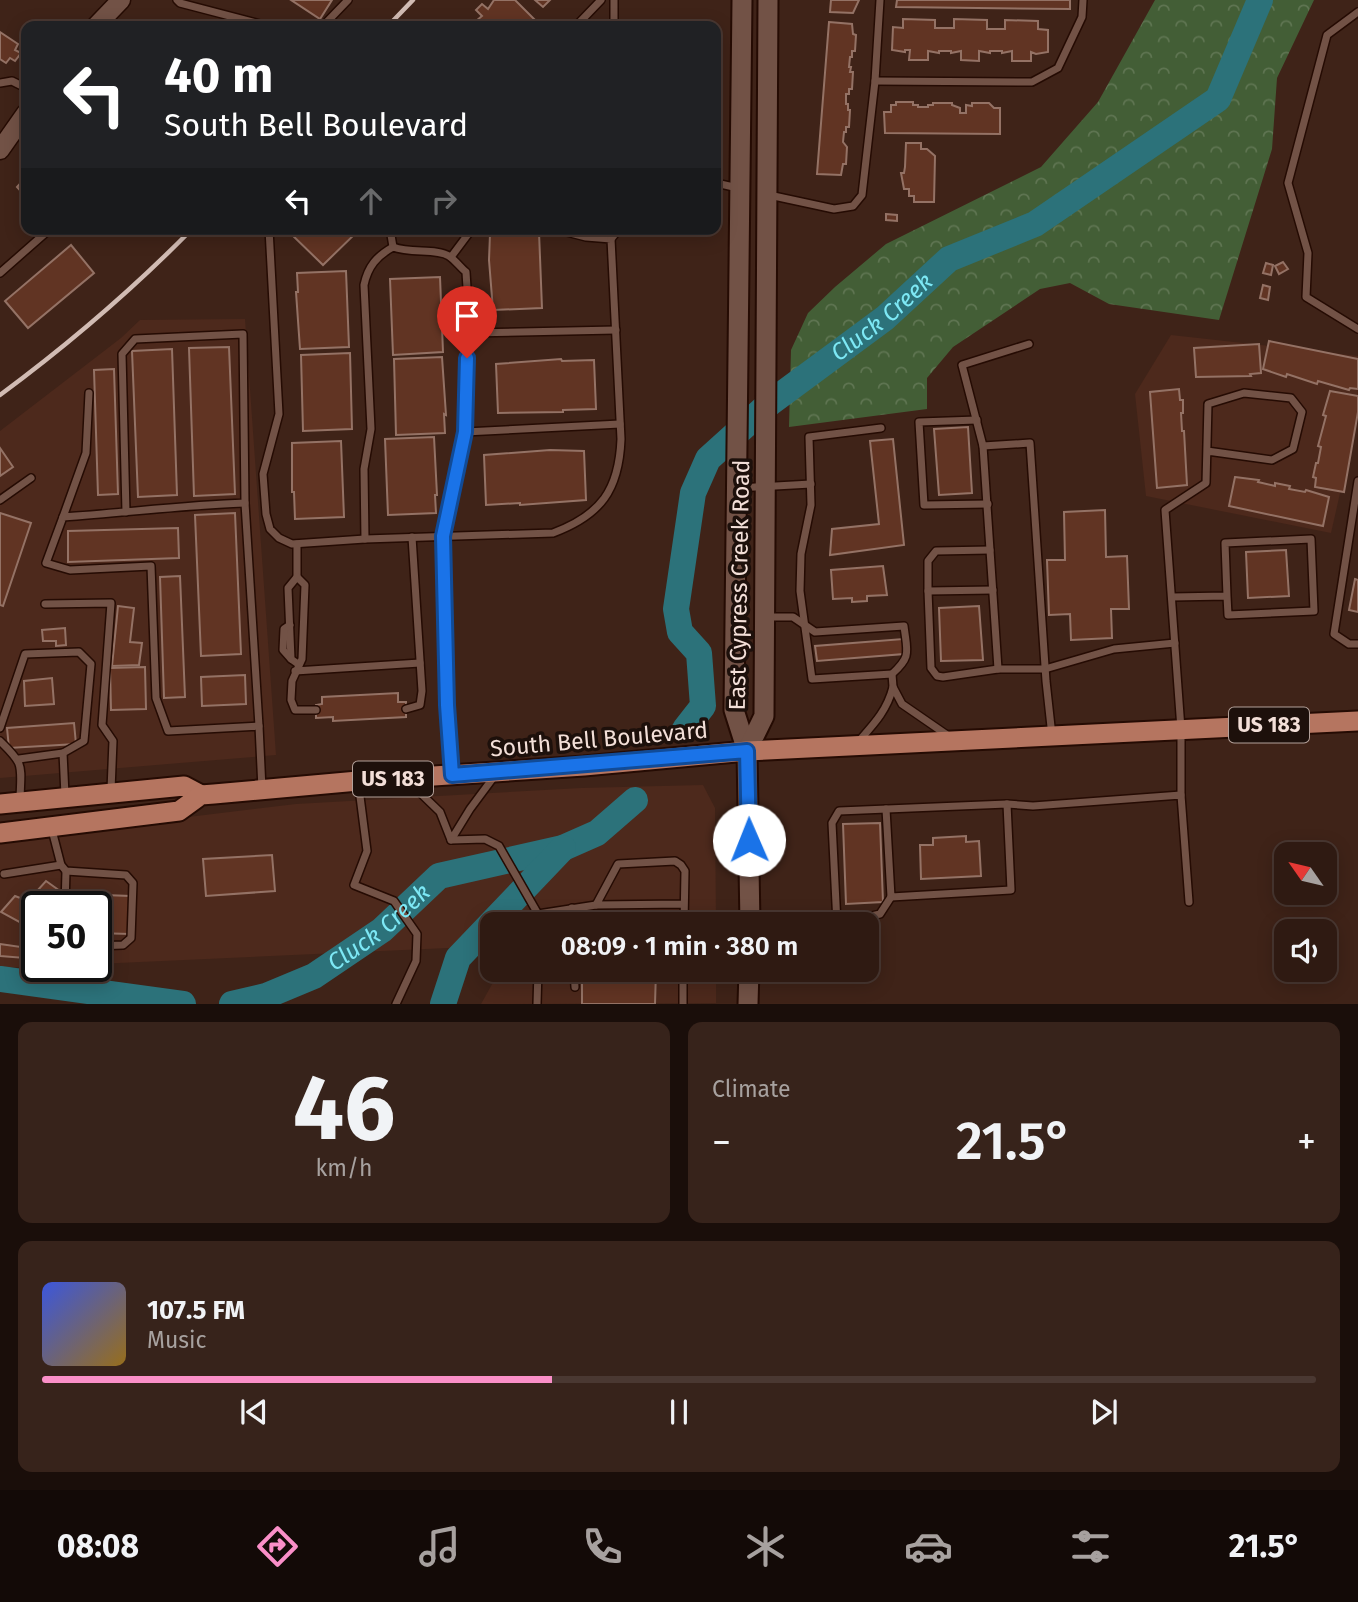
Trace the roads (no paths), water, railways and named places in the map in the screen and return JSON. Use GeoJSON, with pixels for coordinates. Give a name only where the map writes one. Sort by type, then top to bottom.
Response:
{"type":"FeatureCollection","features":[{"type":"Feature","properties":{"kind":"main road","name":"East Cypress Creek Road"},"geometry":{"type":"LineString","coordinates":[[742,0],[734,710],[747,751]]}},
{"type":"Feature","properties":{"kind":"main road","name":"East Cypress Creek Road"},"geometry":{"type":"LineString","coordinates":[[747,751],[764,716],[768,0]]}},
{"type":"Feature","properties":{"kind":"main road"},"geometry":{"type":"LineString","coordinates":[[738,188],[765,194]]}},
{"type":"Feature","properties":{"kind":"main road","name":"US 183"},"geometry":{"type":"LineString","coordinates":[[747,751],[1358,721]]}},
{"type":"Feature","properties":{"kind":"main road"},"geometry":{"type":"LineString","coordinates":[[747,751],[750,912]]}},
{"type":"Feature","properties":{"kind":"main road","name":"South Bell Boulevard"},"geometry":{"type":"LineString","coordinates":[[0,833],[179,811],[201,795],[358,780],[406,779],[747,751]]}},
{"type":"Feature","properties":{"kind":"main road","name":"US 183"},"geometry":{"type":"LineString","coordinates":[[10,804],[184,786],[201,795]]}},
{"type":"Feature","properties":{"kind":"main road"},"geometry":{"type":"LineString","coordinates":[[748,1003],[749,982]]}},
{"type":"Feature","properties":{"kind":"street"},"geometry":{"type":"LineString","coordinates":[[101,21],[121,0]]}},
{"type":"Feature","properties":{"kind":"street"},"geometry":{"type":"LineString","coordinates":[[0,150],[21,120]]}},
{"type":"Feature","properties":{"kind":"lane"},"geometry":{"type":"LineString","coordinates":[[328,21],[348,0]]}},
{"type":"Feature","properties":{"kind":"lane"},"geometry":{"type":"LineString","coordinates":[[581,21],[601,0]]}},
{"type":"Feature","properties":{"kind":"lane"},"geometry":{"type":"LineString","coordinates":[[614,0],[614,21]]}},
{"type":"Feature","properties":{"kind":"lane"},"geometry":{"type":"LineString","coordinates":[[765,194],[834,209],[853,206],[862,195],[875,81],[880,0]]}},
{"type":"Feature","properties":{"kind":"lane"},"geometry":{"type":"LineString","coordinates":[[875,81],[1032,82],[1058,68],[1082,18],[1083,0]]}},
{"type":"Feature","properties":{"kind":"lane"},"geometry":{"type":"LineString","coordinates":[[180,1],[250,21]]}},
{"type":"Feature","properties":{"kind":"lane"},"geometry":{"type":"LineString","coordinates":[[1358,12],[1327,35],[1288,183],[1308,253],[1306,297],[1358,329]]}},
{"type":"Feature","properties":{"kind":"lane"},"geometry":{"type":"LineString","coordinates":[[0,83],[12,81],[21,86]]}},
{"type":"Feature","properties":{"kind":"lane"},"geometry":{"type":"LineString","coordinates":[[721,184],[738,188]]}},
{"type":"Feature","properties":{"kind":"lane"},"geometry":{"type":"LineString","coordinates":[[0,273],[43,235]]}},
{"type":"Feature","properties":{"kind":"lane"},"geometry":{"type":"LineString","coordinates":[[269,235],[279,414],[262,474],[270,529],[279,538],[292,544],[553,533],[588,516],[608,496],[618,468],[620,424],[611,239],[614,235]]}},
{"type":"Feature","properties":{"kind":"lane"},"geometry":{"type":"LineString","coordinates":[[391,235],[393,247]]}},
{"type":"Feature","properties":{"kind":"lane"},"geometry":{"type":"LineString","coordinates":[[451,257],[468,235]]}},
{"type":"Feature","properties":{"kind":"lane"},"geometry":{"type":"LineString","coordinates":[[578,235],[611,239]]}},
{"type":"Feature","properties":{"kind":"lane"},"geometry":{"type":"LineString","coordinates":[[365,539],[364,469],[371,429],[363,285],[366,273],[380,254],[393,247],[406,252],[441,253],[451,257],[466,272],[468,333],[465,432],[443,536],[447,705],[452,775]]}},
{"type":"Feature","properties":{"kind":"lane"},"geometry":{"type":"LineString","coordinates":[[468,333],[616,330]]}},
{"type":"Feature","properties":{"kind":"lane"},"geometry":{"type":"LineString","coordinates":[[126,512],[121,354],[135,339],[243,334],[245,503],[262,790]]}},
{"type":"Feature","properties":{"kind":"lane"},"geometry":{"type":"LineString","coordinates":[[998,669],[984,446],[962,365],[1029,344]]}},
{"type":"Feature","properties":{"kind":"lane"},"geometry":{"type":"LineString","coordinates":[[89,393],[86,453],[46,563],[70,570],[151,566],[156,698],[168,731],[259,726]]}},
{"type":"Feature","properties":{"kind":"lane"},"geometry":{"type":"LineString","coordinates":[[1189,902],[1181,795],[1181,729],[1165,510],[1206,483],[1206,452],[1208,404],[1244,393],[1291,398],[1302,412],[1293,449],[1272,460],[1206,452]]}},
{"type":"Feature","properties":{"kind":"lane"},"geometry":{"type":"LineString","coordinates":[[977,420],[919,422],[924,505],[988,504]]}},
{"type":"Feature","properties":{"kind":"lane"},"geometry":{"type":"LineString","coordinates":[[465,432],[620,424]]}},
{"type":"Feature","properties":{"kind":"lane"},"geometry":{"type":"LineString","coordinates":[[765,617],[793,617],[803,623],[815,632],[904,626],[907,653],[905,662],[892,674],[812,679],[803,623],[801,554],[811,505],[809,437],[881,428]]}},
{"type":"Feature","properties":{"kind":"lane"},"geometry":{"type":"LineString","coordinates":[[984,446],[1030,443],[1052,736]]}},
{"type":"Feature","properties":{"kind":"lane"},"geometry":{"type":"LineString","coordinates":[[0,500],[31,478]]}},
{"type":"Feature","properties":{"kind":"lane"},"geometry":{"type":"LineString","coordinates":[[1358,481],[1334,634],[1349,644],[1358,644]]}},
{"type":"Feature","properties":{"kind":"lane"},"geometry":{"type":"LineString","coordinates":[[738,488],[811,484]]}},
{"type":"Feature","properties":{"kind":"lane"},"geometry":{"type":"LineString","coordinates":[[63,517],[245,503]]}},
{"type":"Feature","properties":{"kind":"lane"},"geometry":{"type":"LineString","coordinates":[[406,709],[420,705],[412,537]]}},
{"type":"Feature","properties":{"kind":"lane"},"geometry":{"type":"LineString","coordinates":[[1311,539],[1314,611],[1228,615],[1227,596],[1225,543],[1311,539]]}},
{"type":"Feature","properties":{"kind":"lane"},"geometry":{"type":"LineString","coordinates":[[295,665],[302,659],[305,585],[298,577],[297,544]]}},
{"type":"Feature","properties":{"kind":"lane"},"geometry":{"type":"LineString","coordinates":[[990,550],[936,551],[928,561],[933,672],[943,677],[998,669],[1045,669],[1114,649],[1175,643]]}},
{"type":"Feature","properties":{"kind":"lane"},"geometry":{"type":"LineString","coordinates":[[298,577],[288,588],[295,665],[291,699],[295,710],[316,710]]}},
{"type":"Feature","properties":{"kind":"lane"},"geometry":{"type":"LineString","coordinates":[[928,591],[993,590]]}},
{"type":"Feature","properties":{"kind":"lane"},"geometry":{"type":"LineString","coordinates":[[1172,597],[1227,596]]}},
{"type":"Feature","properties":{"kind":"lane"},"geometry":{"type":"LineString","coordinates":[[45,604],[111,603],[102,725],[113,741],[111,794]]}},
{"type":"Feature","properties":{"kind":"lane"},"geometry":{"type":"LineString","coordinates":[[0,728],[25,654],[79,652],[91,664],[84,741],[63,753],[19,759]]}},
{"type":"Feature","properties":{"kind":"lane"},"geometry":{"type":"LineString","coordinates":[[295,665],[420,663]]}},
{"type":"Feature","properties":{"kind":"lane"},"geometry":{"type":"LineString","coordinates":[[854,746],[889,703],[893,687],[892,674]]}},
{"type":"Feature","properties":{"kind":"lane"},"geometry":{"type":"LineString","coordinates":[[893,687],[902,704],[953,740]]}},
{"type":"Feature","properties":{"kind":"lane"},"geometry":{"type":"LineString","coordinates":[[0,741],[19,759],[21,771],[10,804]]}},
{"type":"Feature","properties":{"kind":"lane"},"geometry":{"type":"LineString","coordinates":[[63,753],[65,799]]}},
{"type":"Feature","properties":{"kind":"lane"},"geometry":{"type":"LineString","coordinates":[[450,840],[498,772]]}},
{"type":"Feature","properties":{"kind":"lane"},"geometry":{"type":"LineString","coordinates":[[406,779],[440,812],[450,840]]}},
{"type":"Feature","properties":{"kind":"lane"},"geometry":{"type":"LineString","coordinates":[[358,780],[368,851],[354,885],[394,901],[417,934],[416,961],[396,1003]]}},
{"type":"Feature","properties":{"kind":"lane"},"geometry":{"type":"LineString","coordinates":[[836,912],[832,823],[839,811],[1007,804],[1033,806],[1181,795]]}},
{"type":"Feature","properties":{"kind":"lane"},"geometry":{"type":"LineString","coordinates":[[891,897],[1011,890],[1007,804]]}},
{"type":"Feature","properties":{"kind":"lane"},"geometry":{"type":"LineString","coordinates":[[879,914],[891,897],[886,879],[886,809]]}},
{"type":"Feature","properties":{"kind":"lane"},"geometry":{"type":"LineString","coordinates":[[51,826],[64,868],[65,891]]}},
{"type":"Feature","properties":{"kind":"lane"},"geometry":{"type":"LineString","coordinates":[[450,840],[485,839],[499,846],[537,912]]}},
{"type":"Feature","properties":{"kind":"lane"},"geometry":{"type":"LineString","coordinates":[[832,840],[843,839]]}},
{"type":"Feature","properties":{"kind":"lane"},"geometry":{"type":"LineString","coordinates":[[833,861],[844,860]]}},
{"type":"Feature","properties":{"kind":"lane"},"geometry":{"type":"LineString","coordinates":[[596,905],[618,864],[674,861],[685,871],[684,912]]}},
{"type":"Feature","properties":{"kind":"lane"},"geometry":{"type":"LineString","coordinates":[[4,874],[64,868],[126,874],[133,883],[131,938],[123,945],[112,945]]}},
{"type":"Feature","properties":{"kind":"lane"},"geometry":{"type":"LineString","coordinates":[[834,883],[845,882]]}},
{"type":"Feature","properties":{"kind":"lane"},"geometry":{"type":"LineString","coordinates":[[549,912],[596,905],[684,904]]}},
{"type":"Feature","properties":{"kind":"lane"},"geometry":{"type":"LineString","coordinates":[[572,908],[572,912]]}},
{"type":"Feature","properties":{"kind":"lane"},"geometry":{"type":"LineString","coordinates":[[537,1003],[538,982]]}},
{"type":"Feature","properties":{"kind":"lane"},"geometry":{"type":"LineString","coordinates":[[575,982],[575,987]]}},
{"type":"Feature","properties":{"kind":"lane"},"geometry":{"type":"LineString","coordinates":[[683,982],[683,1003]]}},
{"type":"Feature","properties":{"kind":"waterway","name":"Cluck Creek"},"geometry":{"type":"LineString","coordinates":[[685,729],[703,706],[699,653],[680,632],[676,609],[693,493],[708,459],[770,403],[885,318],[949,259],[1035,224],[1218,99],[1260,0]]}},
{"type":"Feature","properties":{"kind":"waterway","name":"Cluck Creek"},"geometry":{"type":"LineString","coordinates":[[232,1004],[266,996],[314,976],[382,930],[439,876],[563,848],[597,833],[635,800]]}},
{"type":"Feature","properties":{"kind":"waterway"},"geometry":{"type":"LineString","coordinates":[[443,1004],[458,958],[563,848]]}},
{"type":"Feature","properties":{"kind":"waterway","name":"Cluck Creek"},"geometry":{"type":"LineString","coordinates":[[0,979],[183,1004]]}},
{"type":"Feature","properties":{"kind":"railway"},"geometry":{"type":"LineString","coordinates":[[393,21],[413,0]]}},
{"type":"Feature","properties":{"kind":"railway"},"geometry":{"type":"LineString","coordinates":[[0,395],[99,316],[186,235]]}}]}
